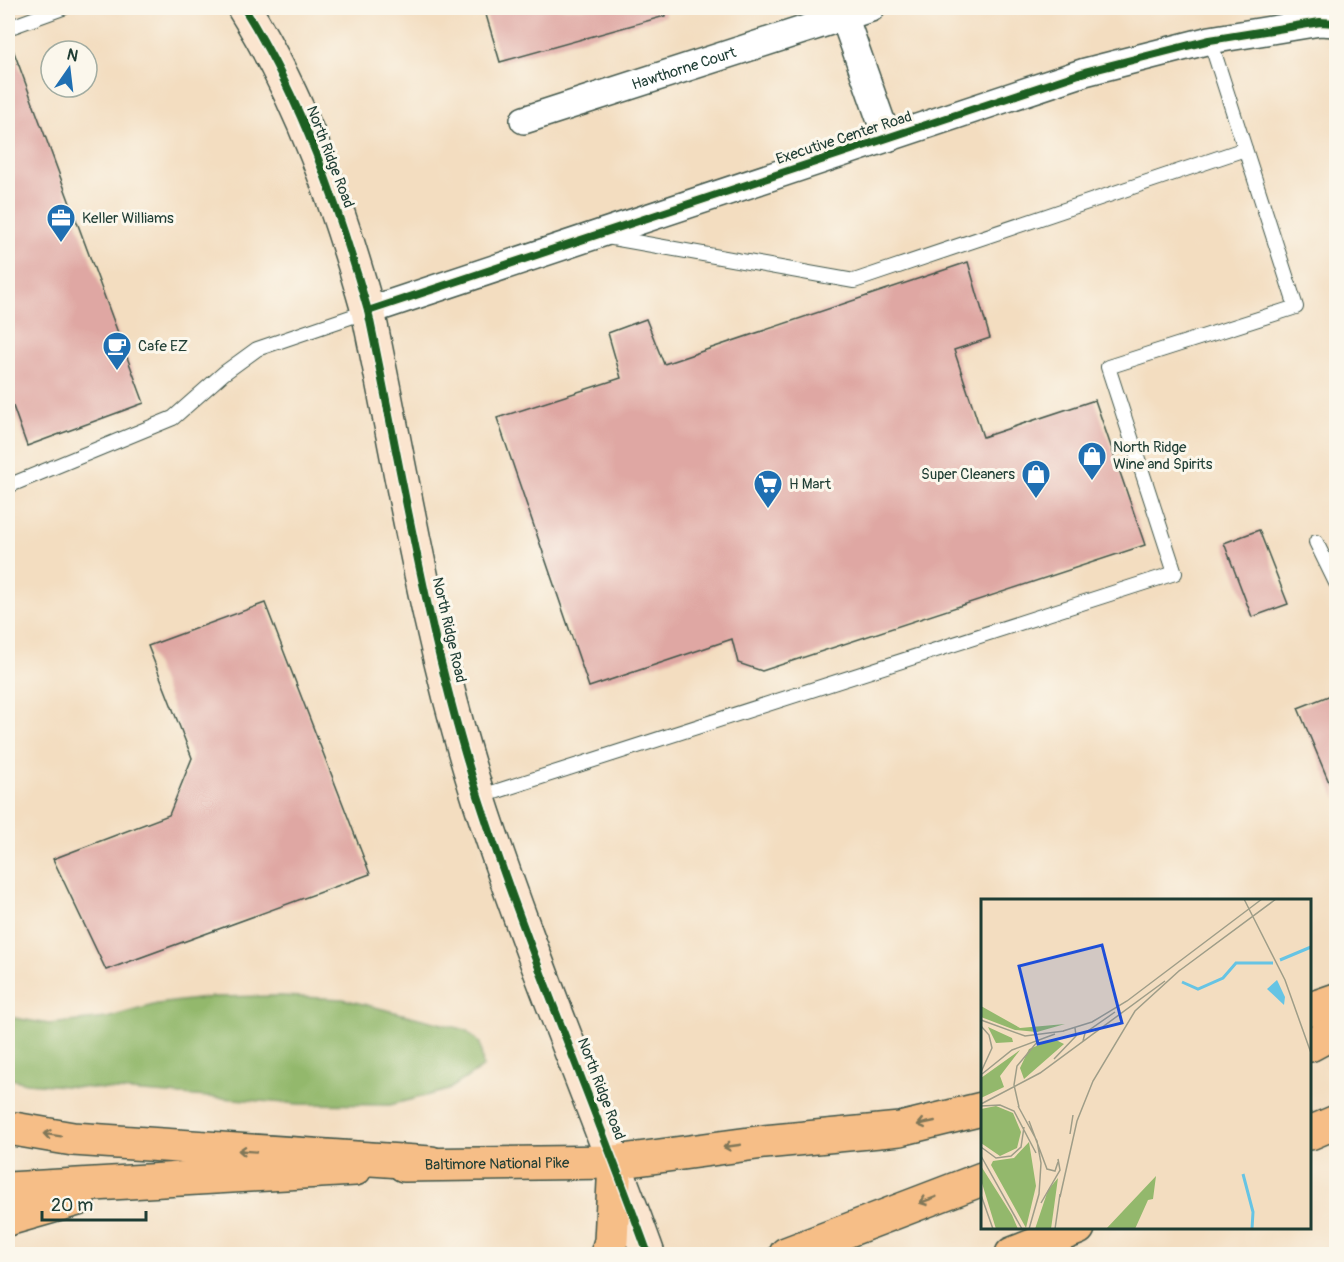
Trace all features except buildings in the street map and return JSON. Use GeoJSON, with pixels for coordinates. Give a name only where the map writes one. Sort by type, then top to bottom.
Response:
{"type":"FeatureCollection","features":[{"type":"Feature","properties":{"kind":"main road"},"geometry":{"type":"LineString","coordinates":[[1311,1009],[1336,1000]]}},
{"type":"Feature","properties":{"kind":"main road"},"geometry":{"type":"LineString","coordinates":[[1311,1044],[1336,1031]]}},
{"type":"Feature","properties":{"kind":"main road","name":"Baltimore National Pike"},"geometry":{"type":"LineString","coordinates":[[8,1189],[129,1184],[431,1163],[615,1162],[764,1142],[900,1129],[981,1109]]}},
{"type":"Feature","properties":{"kind":"main road"},"geometry":{"type":"LineString","coordinates":[[1311,1133],[1336,1122]]}},
{"type":"Feature","properties":{"kind":"main road"},"geometry":{"type":"LineString","coordinates":[[8,1128],[73,1139],[431,1163]]}},
{"type":"Feature","properties":{"kind":"main road"},"geometry":{"type":"LineString","coordinates":[[607,1254],[610,1241],[615,1162]]}},
{"type":"Feature","properties":{"kind":"main road"},"geometry":{"type":"LineString","coordinates":[[786,1254],[981,1179]]}},
{"type":"Feature","properties":{"kind":"main road"},"geometry":{"type":"LineString","coordinates":[[8,1219],[129,1184]]}},
{"type":"Feature","properties":{"kind":"main road"},"geometry":{"type":"LineString","coordinates":[[1012,1254],[1073,1229]]}},
{"type":"Feature","properties":{"kind":"street","name":"North Ridge Road"},"geometry":{"type":"LineString","coordinates":[[244,8],[282,75],[309,136],[346,237],[368,310],[437,643],[479,797],[524,928],[615,1162],[648,1254]]}},
{"type":"Feature","properties":{"kind":"street","name":"Hawthorne Court"},"geometry":{"type":"LineString","coordinates":[[524,120],[871,8]]}},
{"type":"Feature","properties":{"kind":"street"},"geometry":{"type":"LineString","coordinates":[[844,16],[886,138]]}},
{"type":"Feature","properties":{"kind":"street","name":"Executive Center Road"},"geometry":{"type":"LineString","coordinates":[[368,310],[1085,72],[1210,40],[1325,18]]}},
{"type":"Feature","properties":{"kind":"lane"},"geometry":{"type":"LineString","coordinates":[[8,28],[63,8]]}},
{"type":"Feature","properties":{"kind":"lane"},"geometry":{"type":"LineString","coordinates":[[479,797],[1175,573],[1108,367],[1296,307],[1210,40]]}},
{"type":"Feature","properties":{"kind":"lane"},"geometry":{"type":"LineString","coordinates":[[597,235],[854,281],[1245,149]]}},
{"type":"Feature","properties":{"kind":"lane"},"geometry":{"type":"LineString","coordinates":[[8,486],[173,418],[224,373],[257,349],[368,310]]}},
{"type":"Feature","properties":{"kind":"lane"},"geometry":{"type":"LineString","coordinates":[[1316,542],[1336,583]]}},
{"type":"Feature","properties":{"kind":"green space"},"geometry":{"type":"Polygon","coordinates":[[[280,996],[343,999],[466,1030],[480,1043],[483,1067],[448,1090],[390,1105],[299,1104],[26,1083],[8,1078],[8,1017],[49,1024],[107,1018],[157,1004],[213,997],[280,996]]]}},
{"type":"Feature","properties":{"kind":"cycle path"},"geometry":{"type":"LineString","coordinates":[[244,8],[265,43],[301,117],[344,232],[368,311],[430,617],[461,739],[498,857],[648,1254]]}},
{"type":"Feature","properties":{"kind":"cycle path"},"geometry":{"type":"LineString","coordinates":[[368,311],[1085,72],[1210,40],[1320,22],[1336,23]]}},
{"type":"Feature","properties":{"kind":"place","name":"Keller Williams"},"geometry":{"type":"Point","coordinates":[61,244]}},
{"type":"Feature","properties":{"kind":"place","name":"Cafe EZ"},"geometry":{"type":"Point","coordinates":[117,372]}},
{"type":"Feature","properties":{"kind":"place","name":"North Ridge Wine and Spirits"},"geometry":{"type":"Point","coordinates":[1092,482]}},
{"type":"Feature","properties":{"kind":"place","name":"Super Cleaners"},"geometry":{"type":"Point","coordinates":[1036,500]}},
{"type":"Feature","properties":{"kind":"place","name":"H Mart"},"geometry":{"type":"Point","coordinates":[768,510]}}]}
